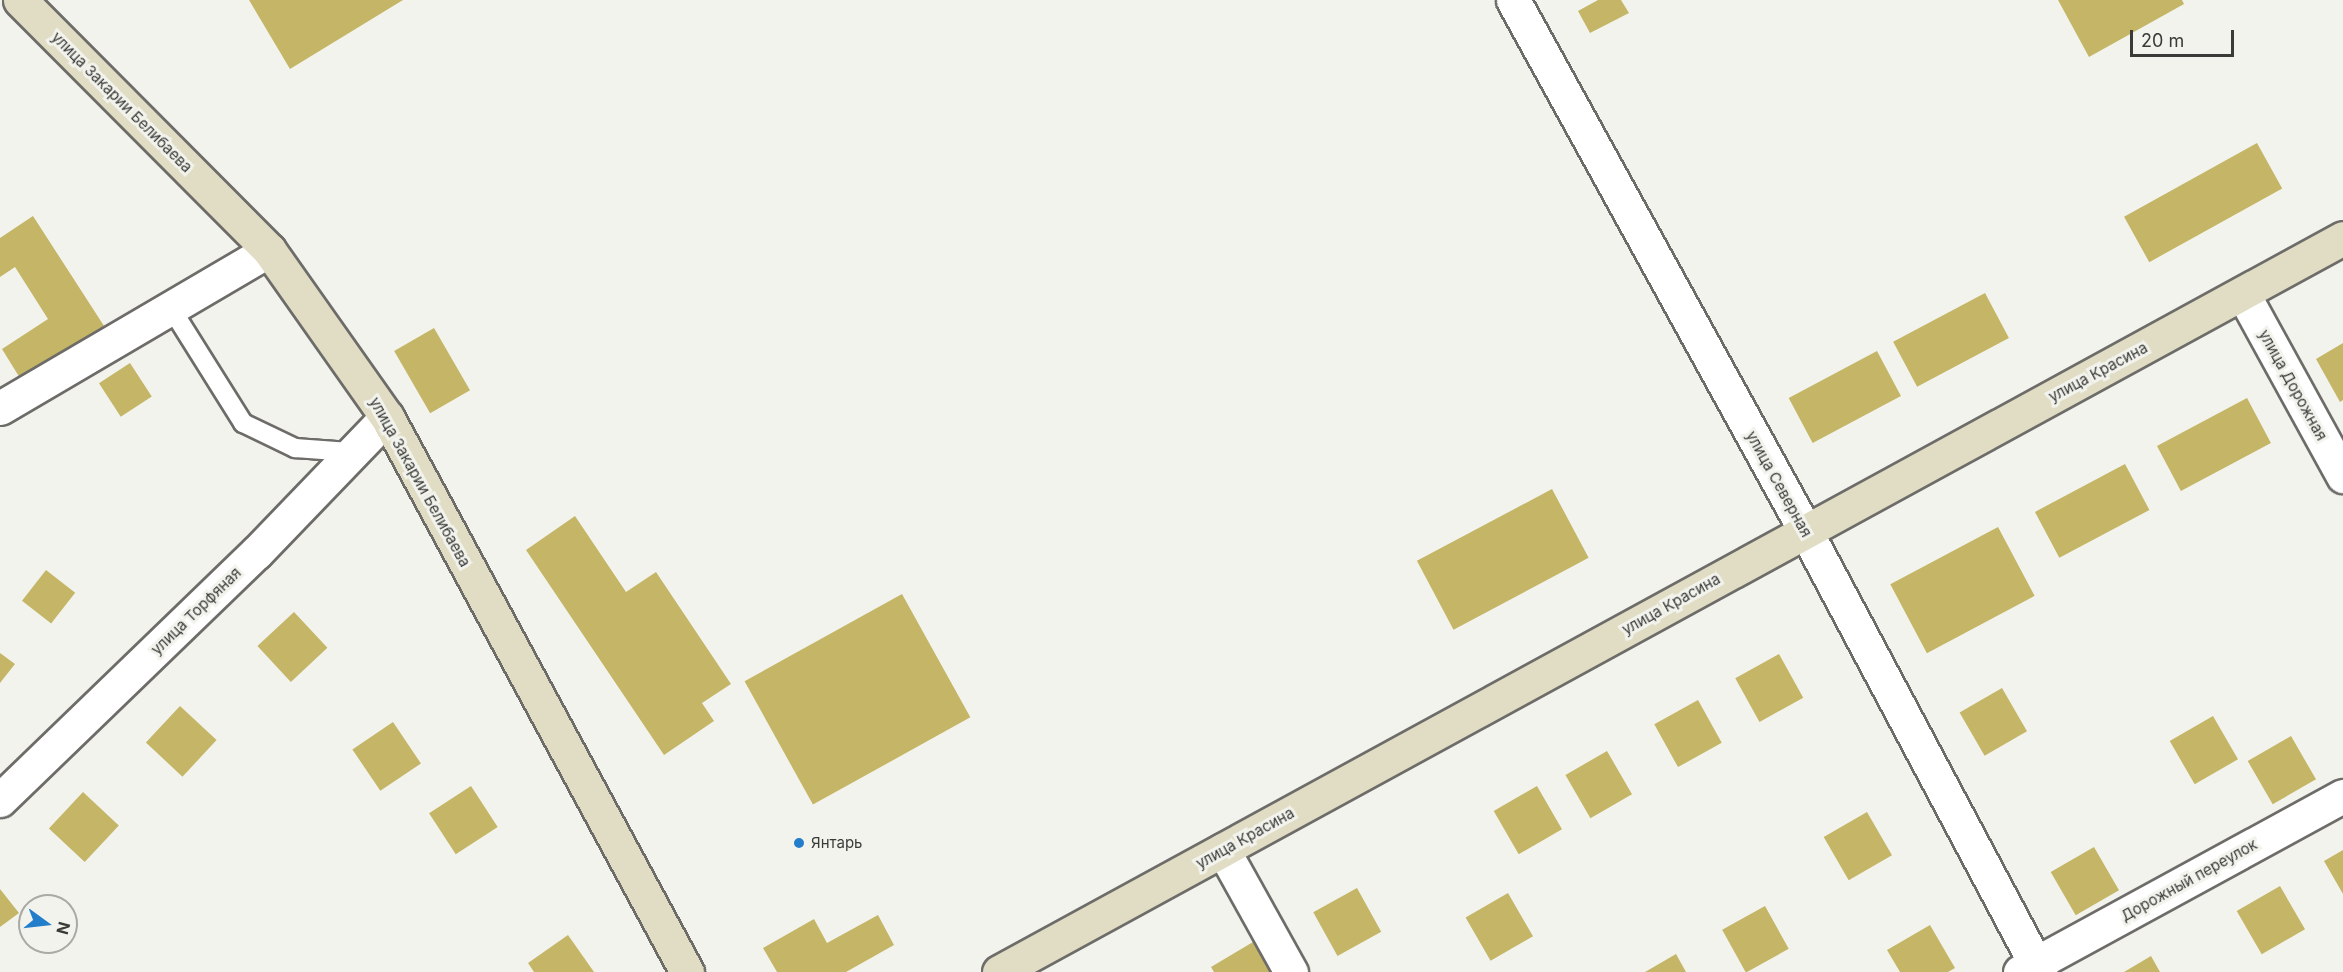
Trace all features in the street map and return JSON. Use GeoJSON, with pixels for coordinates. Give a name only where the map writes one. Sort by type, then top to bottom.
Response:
{"type":"FeatureCollection","features":[{"type":"Feature","properties":{"kind":"street","name":"улица Закарии Белибаева"},"geometry":{"type":"LineString","coordinates":[[20,0],[270,250],[387,417],[687,972]]}},
{"type":"Feature","properties":{"kind":"street","name":"улица Северная"},"geometry":{"type":"LineString","coordinates":[[1513,0],[1805,530],[2032,969]]}},
{"type":"Feature","properties":{"kind":"street","name":"улица Красина"},"geometry":{"type":"LineString","coordinates":[[999,972],[2343,238]]}},
{"type":"Feature","properties":{"kind":"street"},"geometry":{"type":"LineString","coordinates":[[0,408],[270,250]]}},
{"type":"Feature","properties":{"kind":"street","name":"улица Дорожная"},"geometry":{"type":"LineString","coordinates":[[2244,294],[2343,476]]}},
{"type":"Feature","properties":{"kind":"street","name":"улица Торфяная"},"geometry":{"type":"LineString","coordinates":[[0,800],[256,553],[350,452],[387,417]]}},
{"type":"Feature","properties":{"kind":"street","name":"Дорожный переулок"},"geometry":{"type":"LineString","coordinates":[[2032,969],[2343,796]]}},
{"type":"Feature","properties":{"kind":"street"},"geometry":{"type":"LineString","coordinates":[[1223,850],[1292,972]]}},
{"type":"Feature","properties":{"kind":"lane"},"geometry":{"type":"LineString","coordinates":[[171,308],[243,423],[295,448],[350,452]]}},
{"type":"Feature","properties":{"kind":"building"},"geometry":{"type":"Polygon","coordinates":[[[249,0],[403,0],[290,69],[249,0]]]}},
{"type":"Feature","properties":{"kind":"building"},"geometry":{"type":"Polygon","coordinates":[[[1598,0],[1621,0],[1629,13],[1590,33],[1578,11],[1598,0]]]}},
{"type":"Feature","properties":{"kind":"building"},"geometry":{"type":"Polygon","coordinates":[[[2058,0],[2182,0],[2184,4],[2089,57],[2058,0]]]}},
{"type":"Feature","properties":{"kind":"building"},"geometry":{"type":"Polygon","coordinates":[[[2257,143],[2282,188],[2149,262],[2124,217],[2257,143]]]}},
{"type":"Feature","properties":{"kind":"building"},"geometry":{"type":"Polygon","coordinates":[[[33,216],[106,329],[23,383],[2,349],[48,319],[15,267],[0,277],[0,238],[33,216]]]}},
{"type":"Feature","properties":{"kind":"building"},"geometry":{"type":"Polygon","coordinates":[[[1985,293],[2009,338],[1917,387],[1893,342],[1985,293]]]}},
{"type":"Feature","properties":{"kind":"building"},"geometry":{"type":"Polygon","coordinates":[[[434,328],[470,390],[430,413],[394,351],[434,328]]]}},
{"type":"Feature","properties":{"kind":"building"},"geometry":{"type":"Polygon","coordinates":[[[2343,343],[2343,400],[2340,402],[2316,359],[2343,343]]]}},
{"type":"Feature","properties":{"kind":"building"},"geometry":{"type":"Polygon","coordinates":[[[1877,351],[1901,396],[1813,443],[1789,398],[1877,351]]]}},
{"type":"Feature","properties":{"kind":"building"},"geometry":{"type":"Polygon","coordinates":[[[130,363],[152,397],[121,417],[99,383],[130,363]]]}},
{"type":"Feature","properties":{"kind":"building"},"geometry":{"type":"Polygon","coordinates":[[[2247,398],[2271,443],[2181,491],[2157,446],[2247,398]]]}},
{"type":"Feature","properties":{"kind":"building"},"geometry":{"type":"Polygon","coordinates":[[[2125,464],[2149,510],[2059,558],[2035,512],[2125,464]]]}},
{"type":"Feature","properties":{"kind":"building"},"geometry":{"type":"Polygon","coordinates":[[[1552,489],[1589,558],[1454,630],[1417,561],[1552,489]]]}},
{"type":"Feature","properties":{"kind":"building"},"geometry":{"type":"Polygon","coordinates":[[[575,516],[626,592],[656,572],[731,684],[702,703],[714,721],[664,755],[526,550],[575,516]]]}},
{"type":"Feature","properties":{"kind":"building"},"geometry":{"type":"Polygon","coordinates":[[[1998,527],[2035,596],[1927,653],[1890,584],[1998,527]]]}},
{"type":"Feature","properties":{"kind":"building"},"geometry":{"type":"Polygon","coordinates":[[[46,570],[75,593],[51,624],[22,601],[46,570]]]}},
{"type":"Feature","properties":{"kind":"building"},"geometry":{"type":"Polygon","coordinates":[[[902,594],[970,717],[813,805],[745,681],[902,594]]]}},
{"type":"Feature","properties":{"kind":"building"},"geometry":{"type":"Polygon","coordinates":[[[294,612],[327,648],[291,682],[257,646],[294,612]]]}},
{"type":"Feature","properties":{"kind":"building"},"geometry":{"type":"Polygon","coordinates":[[[0,653],[15,664],[0,683],[0,653]]]}},
{"type":"Feature","properties":{"kind":"building"},"geometry":{"type":"Polygon","coordinates":[[[1779,654],[1803,698],[1760,722],[1735,678],[1779,654]]]}},
{"type":"Feature","properties":{"kind":"building"},"geometry":{"type":"Polygon","coordinates":[[[2002,688],[2027,731],[1985,756],[1960,713],[2002,688]]]}},
{"type":"Feature","properties":{"kind":"building"},"geometry":{"type":"Polygon","coordinates":[[[1698,700],[1722,743],[1678,767],[1654,724],[1698,700]]]}},
{"type":"Feature","properties":{"kind":"building"},"geometry":{"type":"Polygon","coordinates":[[[180,706],[217,740],[182,777],[146,743],[180,706]]]}},
{"type":"Feature","properties":{"kind":"building"},"geometry":{"type":"Polygon","coordinates":[[[2213,716],[2238,759],[2195,784],[2170,741],[2213,716]]]}},
{"type":"Feature","properties":{"kind":"building"},"geometry":{"type":"Polygon","coordinates":[[[393,722],[421,763],[380,791],[352,749],[393,722]]]}},
{"type":"Feature","properties":{"kind":"building"},"geometry":{"type":"Polygon","coordinates":[[[2291,736],[2316,779],[2273,804],[2248,761],[2291,736]]]}},
{"type":"Feature","properties":{"kind":"building"},"geometry":{"type":"Polygon","coordinates":[[[1607,751],[1632,794],[1590,818],[1565,775],[1607,751]]]}},
{"type":"Feature","properties":{"kind":"building"},"geometry":{"type":"Polygon","coordinates":[[[471,786],[498,827],[456,854],[429,813],[471,786]]]}},
{"type":"Feature","properties":{"kind":"building"},"geometry":{"type":"Polygon","coordinates":[[[1537,786],[1562,829],[1519,854],[1494,811],[1537,786]]]}},
{"type":"Feature","properties":{"kind":"building"},"geometry":{"type":"Polygon","coordinates":[[[83,792],[119,825],[85,862],[49,829],[83,792]]]}},
{"type":"Feature","properties":{"kind":"building"},"geometry":{"type":"Polygon","coordinates":[[[1867,812],[1892,855],[1849,880],[1824,837],[1867,812]]]}},
{"type":"Feature","properties":{"kind":"building"},"geometry":{"type":"Polygon","coordinates":[[[2094,847],[2119,890],[2076,915],[2051,872],[2094,847]]]}},
{"type":"Feature","properties":{"kind":"building"},"geometry":{"type":"Polygon","coordinates":[[[2343,850],[2343,894],[2324,861],[2343,850]]]}},
{"type":"Feature","properties":{"kind":"building"},"geometry":{"type":"Polygon","coordinates":[[[2280,886],[2305,929],[2262,954],[2237,911],[2280,886]]]}},
{"type":"Feature","properties":{"kind":"building"},"geometry":{"type":"Polygon","coordinates":[[[1357,888],[1381,932],[1338,956],[1313,912],[1357,888]]]}},
{"type":"Feature","properties":{"kind":"building"},"geometry":{"type":"Polygon","coordinates":[[[0,889],[18,914],[0,927],[0,889]]]}},
{"type":"Feature","properties":{"kind":"building"},"geometry":{"type":"Polygon","coordinates":[[[1508,893],[1533,936],[1491,961],[1466,918],[1508,893]]]}},
{"type":"Feature","properties":{"kind":"building"},"geometry":{"type":"Polygon","coordinates":[[[1765,906],[1789,949],[1746,972],[1722,930],[1765,906]]]}},
{"type":"Feature","properties":{"kind":"building"},"geometry":{"type":"Polygon","coordinates":[[[878,915],[894,945],[846,972],[777,972],[763,948],[814,919],[827,943],[878,915]]]}},
{"type":"Feature","properties":{"kind":"building"},"geometry":{"type":"Polygon","coordinates":[[[1930,925],[1955,968],[1948,972],[1900,972],[1887,950],[1930,925]]]}},
{"type":"Feature","properties":{"kind":"building"},"geometry":{"type":"Polygon","coordinates":[[[568,935],[594,972],[534,972],[528,963],[568,935]]]}},
{"type":"Feature","properties":{"kind":"building"},"geometry":{"type":"Polygon","coordinates":[[[1253,942],[1270,972],[1214,972],[1211,967],[1253,942]]]}},
{"type":"Feature","properties":{"kind":"building"},"geometry":{"type":"Polygon","coordinates":[[[1676,954],[1686,972],[1645,972],[1676,954]]]}},
{"type":"Feature","properties":{"kind":"building"},"geometry":{"type":"Polygon","coordinates":[[[2151,956],[2160,972],[2124,972],[2151,956]]]}},
{"type":"Feature","properties":{"kind":"place","name":"Янтарь"},"geometry":{"type":"Point","coordinates":[799,843]}}]}
